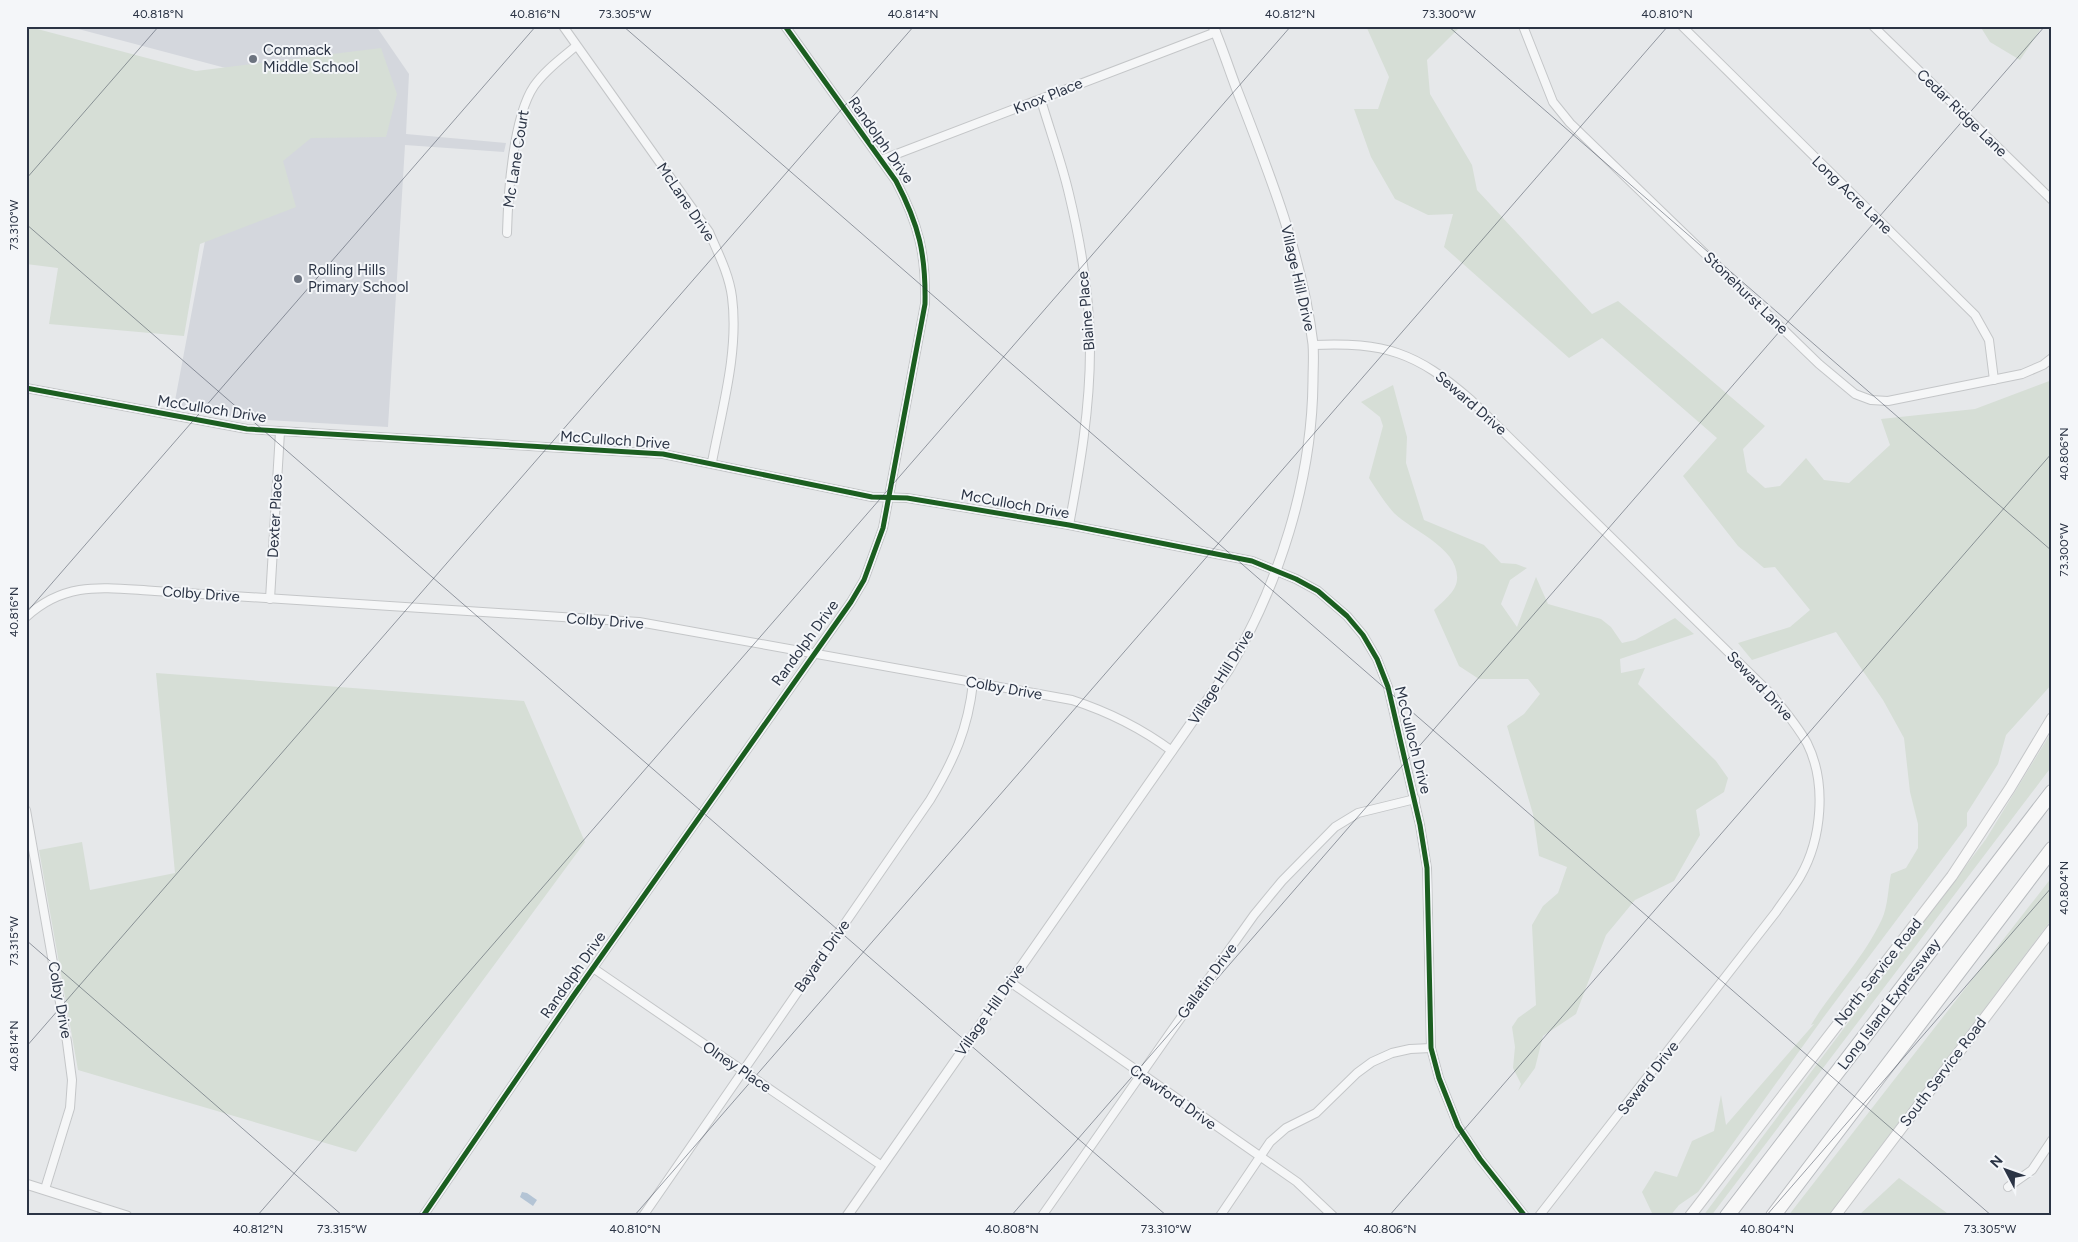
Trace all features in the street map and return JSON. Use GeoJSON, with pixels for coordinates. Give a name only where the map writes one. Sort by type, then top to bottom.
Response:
{"type":"FeatureCollection","features":[{"type":"Feature","properties":{"kind":"highway","name":"Long Island Expressway"},"geometry":{"type":"LineString","coordinates":[[1726,1216],[2052,792]]}},
{"type":"Feature","properties":{"kind":"highway"},"geometry":{"type":"LineString","coordinates":[[1773,1216],[2052,850]]}},
{"type":"Feature","properties":{"kind":"main road","name":"North Service Road"},"geometry":{"type":"LineString","coordinates":[[1690,1216],[1952,876],[2010,788],[2052,718]]}},
{"type":"Feature","properties":{"kind":"main road","name":"South Service Road"},"geometry":{"type":"LineString","coordinates":[[1835,1216],[2052,930]]}},
{"type":"Feature","properties":{"kind":"street","name":"McLane Drive"},"geometry":{"type":"LineString","coordinates":[[563,26],[709,232],[724,266],[732,295],[734,326],[732,353],[712,462]]}},
{"type":"Feature","properties":{"kind":"street","name":"Randolph Drive"},"geometry":{"type":"LineString","coordinates":[[423,1216],[593,968],[864,580],[883,528],[926,304],[926,269],[920,238],[909,206],[896,181],[785,26]]}},
{"type":"Feature","properties":{"kind":"street","name":"Stonehurst Lane"},"geometry":{"type":"LineString","coordinates":[[1523,26],[1553,102],[1570,123],[1838,382],[1855,394],[1871,400],[1888,402],[2022,374],[2043,365],[2052,358]]}},
{"type":"Feature","properties":{"kind":"street","name":"Long Acre Lane"},"geometry":{"type":"LineString","coordinates":[[1682,26],[1975,315],[1989,340],[1994,380]]}},
{"type":"Feature","properties":{"kind":"street","name":"Cedar Ridge Lane"},"geometry":{"type":"LineString","coordinates":[[1873,26],[2052,200]]}},
{"type":"Feature","properties":{"kind":"street","name":"Knox Place"},"geometry":{"type":"LineString","coordinates":[[881,160],[1041,100],[1215,29]]}},
{"type":"Feature","properties":{"kind":"street","name":"Village Hill Drive"},"geometry":{"type":"LineString","coordinates":[[847,1216],[1229,669],[1248,637],[1275,570],[1307,457],[1312,408],[1313,345],[1301,284],[1278,193],[1215,29]]}},
{"type":"Feature","properties":{"kind":"street","name":"Mc Lane Court"},"geometry":{"type":"LineString","coordinates":[[507,233],[508,204],[523,107],[534,86],[550,68],[576,46]]}},
{"type":"Feature","properties":{"kind":"street","name":"Blaine Place"},"geometry":{"type":"LineString","coordinates":[[1041,100],[1069,192],[1078,234],[1088,310],[1090,347],[1089,394],[1085,435],[1069,525]]}},
{"type":"Feature","properties":{"kind":"street","name":"Seward Drive"},"geometry":{"type":"LineString","coordinates":[[1313,345],[1354,344],[1386,348],[1415,360],[1444,376],[1471,400],[1771,694],[1792,719],[1808,745],[1817,775],[1820,807],[1814,843],[1801,875],[1770,920],[1539,1216]]}},
{"type":"Feature","properties":{"kind":"street","name":"McCulloch Drive"},"geometry":{"type":"LineString","coordinates":[[26,388],[247,429],[663,454],[712,462],[872,497],[907,498],[1069,525],[1252,561],[1318,591],[1347,616],[1363,635],[1378,660],[1388,687],[1415,799],[1427,868],[1432,1048],[1446,1100],[1458,1126],[1480,1159],[1525,1216]]}},
{"type":"Feature","properties":{"kind":"street","name":"Dexter Place"},"geometry":{"type":"LineString","coordinates":[[270,599],[280,432]]}},
{"type":"Feature","properties":{"kind":"street","name":"Colby Drive"},"geometry":{"type":"LineString","coordinates":[[26,617],[40,604],[52,597],[64,592],[84,588],[639,622],[1072,700],[1098,708],[1147,732],[1172,751]]}},
{"type":"Feature","properties":{"kind":"street","name":"Bayard Drive"},"geometry":{"type":"LineString","coordinates":[[643,1216],[930,800],[960,743],[970,713],[973,683]]}},
{"type":"Feature","properties":{"kind":"street","name":"Gallatin Drive"},"geometry":{"type":"LineString","coordinates":[[1042,1216],[1254,916],[1282,881],[1335,827],[1358,813],[1415,799]]}},
{"type":"Feature","properties":{"kind":"street","name":"Colby Drive"},"geometry":{"type":"LineString","coordinates":[[26,810],[72,1080],[70,1108],[46,1189]]}},
{"type":"Feature","properties":{"kind":"street","name":"Olney Place"},"geometry":{"type":"LineString","coordinates":[[593,968],[882,1166]]}},
{"type":"Feature","properties":{"kind":"street","name":"Crawford Drive"},"geometry":{"type":"LineString","coordinates":[[1010,982],[1297,1182],[1333,1216]]}},
{"type":"Feature","properties":{"kind":"street"},"geometry":{"type":"LineString","coordinates":[[1220,1216],[1270,1142],[1286,1128],[1316,1113],[1357,1073],[1372,1062],[1392,1053],[1410,1049],[1432,1048]]}},
{"type":"Feature","properties":{"kind":"street"},"geometry":{"type":"LineString","coordinates":[[2008,1188],[2032,1170],[2052,1140]]}},
{"type":"Feature","properties":{"kind":"street"},"geometry":{"type":"LineString","coordinates":[[26,1184],[127,1216]]}},
{"type":"Feature","properties":{"kind":"shaded area"},"geometry":{"type":"Polygon","coordinates":[[[26,26],[196,71],[381,48],[397,94],[386,137],[311,138],[283,161],[296,207],[200,244],[184,336],[49,324],[58,268],[26,264],[26,26]]]}},
{"type":"Feature","properties":{"kind":"shaded area","name":"Rolling Hills Primary School"},"geometry":{"type":"Polygon","coordinates":[[[67,26],[376,26],[409,74],[406,134],[506,143],[504,152],[405,145],[388,427],[249,419],[174,406],[237,71],[67,26]]]}},
{"type":"Feature","properties":{"kind":"shaded area"},"geometry":{"type":"Polygon","coordinates":[[[1366,26],[1461,26],[1427,60],[1430,94],[1472,165],[1477,190],[1592,314],[1618,301],[1765,426],[1743,449],[1747,472],[1765,488],[1780,486],[1806,458],[1824,480],[1849,483],[1890,445],[1881,419],[1975,409],[2052,380],[2052,684],[2006,735],[1998,764],[1967,813],[1967,826],[1823,1018],[1698,1192],[1679,1205],[1670,1216],[1650,1216],[1652,1213],[1642,1192],[1655,1171],[1677,1177],[1692,1141],[1714,1131],[1721,1095],[1726,1125],[1814,1024],[1811,1025],[1875,933],[1886,908],[1891,874],[1906,868],[1918,848],[1918,824],[1910,792],[1904,738],[1883,700],[1836,632],[1752,660],[1738,643],[1790,627],[1810,610],[1775,567],[1764,568],[1738,546],[1683,476],[1717,438],[1602,338],[1569,358],[1444,247],[1453,214],[1428,215],[1395,199],[1371,157],[1354,109],[1378,109],[1389,77],[1366,26]]]}},
{"type":"Feature","properties":{"kind":"shaded area"},"geometry":{"type":"Polygon","coordinates":[[[1980,26],[2037,26],[2040,30],[2020,60],[1990,42],[1980,26]]]}},
{"type":"Feature","properties":{"kind":"shaded area"},"geometry":{"type":"Polygon","coordinates":[[[1393,385],[1407,437],[1406,463],[1424,520],[1484,545],[1501,563],[1516,564],[1527,568],[1510,580],[1501,604],[1517,627],[1536,577],[1548,604],[1601,619],[1611,627],[1622,643],[1635,640],[1675,618],[1694,634],[1620,659],[1621,673],[1645,668],[1638,684],[1716,761],[1728,778],[1724,792],[1696,810],[1700,835],[1674,881],[1635,900],[1606,935],[1576,1014],[1543,1036],[1535,1068],[1518,1091],[1521,1084],[1513,1068],[1515,1047],[1512,1027],[1518,1018],[1536,1005],[1532,925],[1543,906],[1558,893],[1567,867],[1539,856],[1533,814],[1507,726],[1524,714],[1540,694],[1528,679],[1479,679],[1459,666],[1434,610],[1454,589],[1457,580],[1456,569],[1443,549],[1394,513],[1369,478],[1383,426],[1380,417],[1361,402],[1393,385]]]}},
{"type":"Feature","properties":{"kind":"shaded area"},"geometry":{"type":"Polygon","coordinates":[[[156,673],[524,701],[585,842],[356,1152],[78,1070],[39,850],[82,842],[90,890],[175,873],[156,673]]]}},
{"type":"Feature","properties":{"kind":"shaded area"},"geometry":{"type":"Polygon","coordinates":[[[2052,731],[2052,766],[1711,1216],[1703,1216],[1986,839],[2052,731]]]}},
{"type":"Feature","properties":{"kind":"shaded area"},"geometry":{"type":"Polygon","coordinates":[[[2052,877],[2052,919],[1828,1216],[1788,1216],[2052,877]]]}},
{"type":"Feature","properties":{"kind":"shaded area"},"geometry":{"type":"Polygon","coordinates":[[[1899,1178],[1951,1216],[1858,1216],[1899,1178]]]}},
{"type":"Feature","properties":{"kind":"water"},"geometry":{"type":"Polygon","coordinates":[[[522,1192],[537,1200],[533,1206],[520,1197],[522,1192]]]}},
{"type":"Feature","properties":{"kind":"cycle path"},"geometry":{"type":"LineString","coordinates":[[423,1216],[574,995],[851,602],[864,580],[883,528],[925,304],[924,270],[920,240],[916,226],[896,181],[785,26]]}},
{"type":"Feature","properties":{"kind":"cycle path"},"geometry":{"type":"LineString","coordinates":[[26,388],[247,429],[663,454],[872,497],[907,498],[1069,525],[1252,561],[1296,579],[1318,591],[1347,616],[1363,635],[1377,659],[1388,687],[1420,825],[1427,868],[1431,1048],[1439,1078],[1458,1126],[1480,1159],[1525,1216]]}},
{"type":"Feature","properties":{"kind":"place","name":"Commack Middle School"},"geometry":{"type":"Point","coordinates":[253,59]}},
{"type":"Feature","properties":{"kind":"place","name":"Rolling Hills Primary School"},"geometry":{"type":"Point","coordinates":[298,279]}}]}
